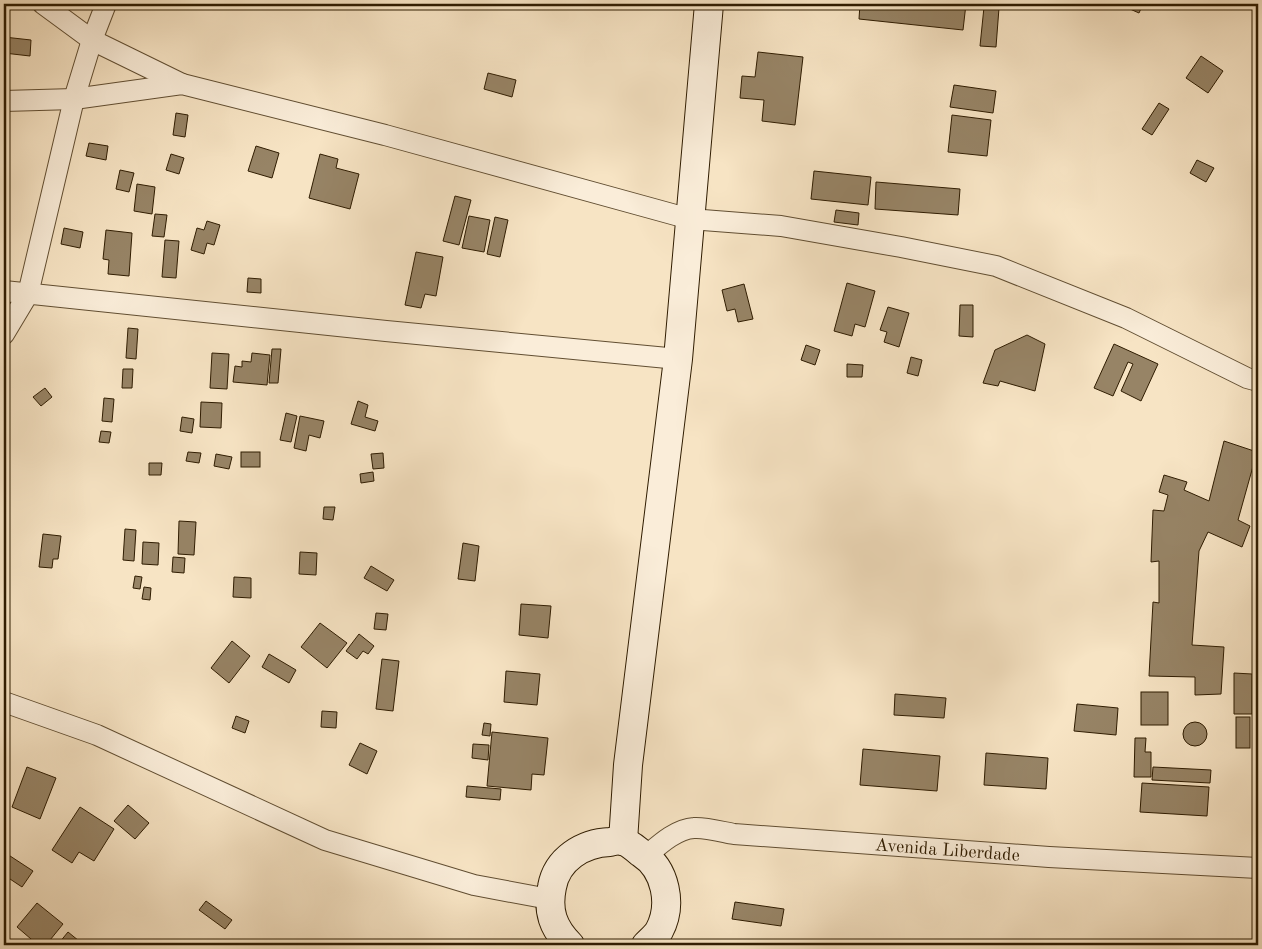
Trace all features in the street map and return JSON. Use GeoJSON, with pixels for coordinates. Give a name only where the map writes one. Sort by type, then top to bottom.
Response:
{"type":"FeatureCollection","features":[{"type":"Feature","properties":{"kind":"street"},"geometry":{"type":"LineString","coordinates":[[43,4],[92,40],[182,84],[385,135],[690,219],[780,226],[996,266],[1126,318],[1246,378],[1258,381]]}},
{"type":"Feature","properties":{"kind":"street"},"geometry":{"type":"LineString","coordinates":[[4,334],[28,294],[74,99],[92,40],[106,4]]}},
{"type":"Feature","properties":{"kind":"street"},"geometry":{"type":"LineString","coordinates":[[623,841],[628,765],[678,358],[709,4]]}},
{"type":"Feature","properties":{"kind":"street"},"geometry":{"type":"LineString","coordinates":[[4,101],[74,99],[182,84]]}},
{"type":"Feature","properties":{"kind":"street"},"geometry":{"type":"LineString","coordinates":[[4,292],[386,331],[678,358]]}},
{"type":"Feature","properties":{"kind":"street"},"geometry":{"type":"LineString","coordinates":[[4,702],[97,735],[325,840],[474,885],[549,898]]}},
{"type":"Feature","properties":{"kind":"street","name":"Avenida Liberdade"},"geometry":{"type":"LineString","coordinates":[[646,856],[670,837],[681,831],[694,828],[734,834],[1049,857],[1258,868]]}},
{"type":"Feature","properties":{"kind":"street"},"geometry":{"type":"LineString","coordinates":[[570,945],[560,935],[552,918],[549,898],[553,879],[564,862],[579,849],[598,842],[623,841],[646,856],[657,868],[664,884],[667,900],[665,916],[657,941]]}},
{"type":"Feature","properties":{"kind":"building"},"geometry":{"type":"Polygon","coordinates":[[[202,4],[230,4],[229,9],[202,4]]]}},
{"type":"Feature","properties":{"kind":"building"},"geometry":{"type":"Polygon","coordinates":[[[860,4],[966,4],[963,30],[859,19],[860,4]]]}},
{"type":"Feature","properties":{"kind":"building"},"geometry":{"type":"Polygon","coordinates":[[[1132,4],[1143,4],[1139,13],[1130,9],[1132,4]]]}},
{"type":"Feature","properties":{"kind":"building"},"geometry":{"type":"Polygon","coordinates":[[[984,7],[999,8],[996,47],[980,46],[984,7]]]}},
{"type":"Feature","properties":{"kind":"building"},"geometry":{"type":"Polygon","coordinates":[[[4,37],[31,40],[30,56],[4,53],[4,37]]]}},
{"type":"Feature","properties":{"kind":"building"},"geometry":{"type":"Polygon","coordinates":[[[758,52],[803,57],[795,125],[762,121],[764,100],[740,98],[742,76],[755,77],[758,52]]]}},
{"type":"Feature","properties":{"kind":"building"},"geometry":{"type":"Polygon","coordinates":[[[1201,56],[1223,71],[1208,93],[1186,78],[1201,56]]]}},
{"type":"Feature","properties":{"kind":"building"},"geometry":{"type":"Polygon","coordinates":[[[488,73],[516,80],[512,97],[484,89],[488,73]]]}},
{"type":"Feature","properties":{"kind":"building"},"geometry":{"type":"Polygon","coordinates":[[[954,85],[996,91],[993,113],[950,107],[954,85]]]}},
{"type":"Feature","properties":{"kind":"building"},"geometry":{"type":"Polygon","coordinates":[[[1159,103],[1169,109],[1152,135],[1142,129],[1159,103]]]}},
{"type":"Feature","properties":{"kind":"building"},"geometry":{"type":"Polygon","coordinates":[[[176,113],[188,115],[185,137],[173,135],[176,113]]]}},
{"type":"Feature","properties":{"kind":"building"},"geometry":{"type":"Polygon","coordinates":[[[952,115],[991,120],[987,156],[948,152],[952,115]]]}},
{"type":"Feature","properties":{"kind":"building"},"geometry":{"type":"Polygon","coordinates":[[[89,143],[108,146],[106,160],[86,156],[89,143]]]}},
{"type":"Feature","properties":{"kind":"building"},"geometry":{"type":"Polygon","coordinates":[[[256,146],[279,153],[272,178],[248,171],[256,146]]]}},
{"type":"Feature","properties":{"kind":"building"},"geometry":{"type":"Polygon","coordinates":[[[171,154],[184,158],[179,174],[166,170],[171,154]]]}},
{"type":"Feature","properties":{"kind":"building"},"geometry":{"type":"Polygon","coordinates":[[[320,154],[338,159],[336,168],[359,174],[350,209],[309,198],[320,154]]]}},
{"type":"Feature","properties":{"kind":"building"},"geometry":{"type":"Polygon","coordinates":[[[1197,160],[1214,168],[1206,182],[1190,173],[1197,160]]]}},
{"type":"Feature","properties":{"kind":"building"},"geometry":{"type":"Polygon","coordinates":[[[120,170],[134,173],[129,192],[116,189],[120,170]]]}},
{"type":"Feature","properties":{"kind":"building"},"geometry":{"type":"Polygon","coordinates":[[[814,171],[871,177],[868,205],[811,199],[814,171]]]}},
{"type":"Feature","properties":{"kind":"building"},"geometry":{"type":"Polygon","coordinates":[[[876,182],[960,189],[958,215],[875,209],[876,182]]]}},
{"type":"Feature","properties":{"kind":"building"},"geometry":{"type":"Polygon","coordinates":[[[137,184],[155,187],[152,214],[134,211],[137,184]]]}},
{"type":"Feature","properties":{"kind":"building"},"geometry":{"type":"Polygon","coordinates":[[[455,196],[471,200],[459,245],[443,241],[455,196]]]}},
{"type":"Feature","properties":{"kind":"building"},"geometry":{"type":"Polygon","coordinates":[[[836,210],[859,213],[858,225],[834,222],[836,210]]]}},
{"type":"Feature","properties":{"kind":"building"},"geometry":{"type":"Polygon","coordinates":[[[155,214],[167,215],[164,237],[152,236],[155,214]]]}},
{"type":"Feature","properties":{"kind":"building"},"geometry":{"type":"Polygon","coordinates":[[[469,216],[490,220],[484,252],[462,248],[469,216]]]}},
{"type":"Feature","properties":{"kind":"building"},"geometry":{"type":"Polygon","coordinates":[[[495,217],[508,220],[500,257],[487,254],[495,217]]]}},
{"type":"Feature","properties":{"kind":"building"},"geometry":{"type":"Polygon","coordinates":[[[207,221],[220,225],[214,245],[207,243],[204,254],[191,250],[197,228],[204,230],[207,221]]]}},
{"type":"Feature","properties":{"kind":"building"},"geometry":{"type":"Polygon","coordinates":[[[64,228],[83,232],[80,248],[61,244],[64,228]]]}},
{"type":"Feature","properties":{"kind":"building"},"geometry":{"type":"Polygon","coordinates":[[[106,230],[132,233],[129,276],[108,274],[109,260],[103,259],[106,230]]]}},
{"type":"Feature","properties":{"kind":"building"},"geometry":{"type":"Polygon","coordinates":[[[165,240],[179,241],[176,278],[162,277],[165,240]]]}},
{"type":"Feature","properties":{"kind":"building"},"geometry":{"type":"Polygon","coordinates":[[[416,252],[443,257],[436,296],[425,294],[421,308],[405,305],[416,252]]]}},
{"type":"Feature","properties":{"kind":"building"},"geometry":{"type":"Polygon","coordinates":[[[248,278],[261,279],[261,293],[247,292],[248,278]]]}},
{"type":"Feature","properties":{"kind":"building"},"geometry":{"type":"Polygon","coordinates":[[[847,283],[875,291],[865,327],[855,324],[852,336],[834,331],[847,283]]]}},
{"type":"Feature","properties":{"kind":"building"},"geometry":{"type":"Polygon","coordinates":[[[744,284],[753,319],[738,322],[735,309],[727,311],[722,290],[744,284]]]}},
{"type":"Feature","properties":{"kind":"building"},"geometry":{"type":"Polygon","coordinates":[[[960,305],[973,305],[973,337],[959,336],[960,305]]]}},
{"type":"Feature","properties":{"kind":"building"},"geometry":{"type":"Polygon","coordinates":[[[888,307],[909,313],[899,347],[884,342],[887,332],[880,330],[888,307]]]}},
{"type":"Feature","properties":{"kind":"building"},"geometry":{"type":"Polygon","coordinates":[[[128,328],[138,329],[136,359],[126,358],[128,328]]]}},
{"type":"Feature","properties":{"kind":"building"},"geometry":{"type":"Polygon","coordinates":[[[1027,335],[1045,344],[1035,391],[1000,381],[998,386],[983,383],[995,350],[1027,335]]]}},
{"type":"Feature","properties":{"kind":"building"},"geometry":{"type":"Polygon","coordinates":[[[1114,344],[1158,364],[1141,401],[1121,391],[1133,364],[1128,362],[1113,396],[1094,388],[1114,344]]]}},
{"type":"Feature","properties":{"kind":"building"},"geometry":{"type":"Polygon","coordinates":[[[806,345],[820,350],[815,365],[801,360],[806,345]]]}},
{"type":"Feature","properties":{"kind":"building"},"geometry":{"type":"Polygon","coordinates":[[[272,349],[281,349],[278,383],[269,383],[272,349]]]}},
{"type":"Feature","properties":{"kind":"building"},"geometry":{"type":"Polygon","coordinates":[[[212,353],[229,354],[227,389],[210,388],[212,353]]]}},
{"type":"Feature","properties":{"kind":"building"},"geometry":{"type":"Polygon","coordinates":[[[252,353],[270,355],[267,385],[233,382],[235,366],[242,367],[242,361],[251,362],[252,353]]]}},
{"type":"Feature","properties":{"kind":"building"},"geometry":{"type":"Polygon","coordinates":[[[911,357],[922,360],[918,376],[907,373],[911,357]]]}},
{"type":"Feature","properties":{"kind":"building"},"geometry":{"type":"Polygon","coordinates":[[[847,364],[863,365],[862,377],[847,377],[847,364]]]}},
{"type":"Feature","properties":{"kind":"building"},"geometry":{"type":"Polygon","coordinates":[[[123,369],[133,369],[132,388],[122,388],[123,369]]]}},
{"type":"Feature","properties":{"kind":"building"},"geometry":{"type":"Polygon","coordinates":[[[45,388],[52,397],[41,406],[33,397],[45,388]]]}},
{"type":"Feature","properties":{"kind":"building"},"geometry":{"type":"Polygon","coordinates":[[[104,398],[114,399],[112,422],[102,421],[104,398]]]}},
{"type":"Feature","properties":{"kind":"building"},"geometry":{"type":"Polygon","coordinates":[[[358,401],[368,405],[365,417],[378,421],[375,431],[351,424],[358,401]]]}},
{"type":"Feature","properties":{"kind":"building"},"geometry":{"type":"Polygon","coordinates":[[[201,402],[222,403],[221,428],[200,427],[201,402]]]}},
{"type":"Feature","properties":{"kind":"building"},"geometry":{"type":"Polygon","coordinates":[[[286,413],[297,416],[291,442],[280,440],[286,413]]]}},
{"type":"Feature","properties":{"kind":"building"},"geometry":{"type":"Polygon","coordinates":[[[300,416],[324,421],[320,438],[309,435],[306,451],[294,448],[300,416]]]}},
{"type":"Feature","properties":{"kind":"building"},"geometry":{"type":"Polygon","coordinates":[[[182,417],[194,419],[192,433],[180,431],[182,417]]]}},
{"type":"Feature","properties":{"kind":"building"},"geometry":{"type":"Polygon","coordinates":[[[101,431],[111,432],[109,443],[99,442],[101,431]]]}},
{"type":"Feature","properties":{"kind":"building"},"geometry":{"type":"Polygon","coordinates":[[[1224,441],[1257,452],[1238,520],[1250,526],[1242,547],[1208,532],[1199,551],[1192,645],[1224,647],[1221,694],[1195,695],[1195,677],[1149,676],[1153,602],[1159,603],[1159,561],[1151,562],[1153,510],[1164,511],[1168,495],[1159,492],[1164,475],[1187,482],[1184,490],[1209,501],[1224,441]]]}},
{"type":"Feature","properties":{"kind":"building"},"geometry":{"type":"Polygon","coordinates":[[[188,452],[201,453],[199,463],[186,461],[188,452]]]}},
{"type":"Feature","properties":{"kind":"building"},"geometry":{"type":"Polygon","coordinates":[[[241,452],[260,452],[260,467],[241,467],[241,452]]]}},
{"type":"Feature","properties":{"kind":"building"},"geometry":{"type":"Polygon","coordinates":[[[383,453],[384,468],[373,469],[371,454],[383,453]]]}},
{"type":"Feature","properties":{"kind":"building"},"geometry":{"type":"Polygon","coordinates":[[[216,454],[232,457],[229,469],[214,466],[216,454]]]}},
{"type":"Feature","properties":{"kind":"building"},"geometry":{"type":"Polygon","coordinates":[[[149,463],[162,463],[161,475],[149,475],[149,463]]]}},
{"type":"Feature","properties":{"kind":"building"},"geometry":{"type":"Polygon","coordinates":[[[373,472],[374,481],[361,483],[360,474],[373,472]]]}},
{"type":"Feature","properties":{"kind":"building"},"geometry":{"type":"Polygon","coordinates":[[[324,507],[335,507],[333,520],[323,519],[324,507]]]}},
{"type":"Feature","properties":{"kind":"building"},"geometry":{"type":"Polygon","coordinates":[[[179,521],[196,522],[194,555],[178,554],[179,521]]]}},
{"type":"Feature","properties":{"kind":"building"},"geometry":{"type":"Polygon","coordinates":[[[125,529],[136,530],[134,561],[123,560],[125,529]]]}},
{"type":"Feature","properties":{"kind":"building"},"geometry":{"type":"Polygon","coordinates":[[[43,534],[61,536],[58,559],[53,559],[52,568],[39,567],[43,534]]]}},
{"type":"Feature","properties":{"kind":"building"},"geometry":{"type":"Polygon","coordinates":[[[143,542],[159,543],[158,565],[142,564],[143,542]]]}},
{"type":"Feature","properties":{"kind":"building"},"geometry":{"type":"Polygon","coordinates":[[[463,543],[479,546],[475,581],[458,579],[463,543]]]}},
{"type":"Feature","properties":{"kind":"building"},"geometry":{"type":"Polygon","coordinates":[[[300,552],[317,553],[316,575],[299,574],[300,552]]]}},
{"type":"Feature","properties":{"kind":"building"},"geometry":{"type":"Polygon","coordinates":[[[173,557],[185,558],[184,573],[172,572],[173,557]]]}},
{"type":"Feature","properties":{"kind":"building"},"geometry":{"type":"Polygon","coordinates":[[[371,566],[394,580],[387,591],[364,578],[371,566]]]}},
{"type":"Feature","properties":{"kind":"building"},"geometry":{"type":"Polygon","coordinates":[[[135,576],[142,577],[140,589],[133,588],[135,576]]]}},
{"type":"Feature","properties":{"kind":"building"},"geometry":{"type":"Polygon","coordinates":[[[234,577],[251,578],[251,598],[233,597],[234,577]]]}},
{"type":"Feature","properties":{"kind":"building"},"geometry":{"type":"Polygon","coordinates":[[[144,587],[151,588],[150,600],[142,599],[144,587]]]}},
{"type":"Feature","properties":{"kind":"building"},"geometry":{"type":"Polygon","coordinates":[[[521,604],[551,606],[548,638],[519,635],[521,604]]]}},
{"type":"Feature","properties":{"kind":"building"},"geometry":{"type":"Polygon","coordinates":[[[376,613],[388,614],[386,630],[374,629],[376,613]]]}},
{"type":"Feature","properties":{"kind":"building"},"geometry":{"type":"Polygon","coordinates":[[[1256,614],[1258,614],[1258,676],[1256,676],[1256,614]]]}},
{"type":"Feature","properties":{"kind":"building"},"geometry":{"type":"Polygon","coordinates":[[[320,623],[347,643],[327,668],[301,647],[320,623]]]}},
{"type":"Feature","properties":{"kind":"building"},"geometry":{"type":"Polygon","coordinates":[[[359,634],[374,646],[368,654],[363,651],[357,659],[346,651],[359,634]]]}},
{"type":"Feature","properties":{"kind":"building"},"geometry":{"type":"Polygon","coordinates":[[[232,641],[250,656],[229,683],[211,668],[232,641]]]}},
{"type":"Feature","properties":{"kind":"building"},"geometry":{"type":"Polygon","coordinates":[[[269,654],[296,670],[289,683],[262,667],[269,654]]]}},
{"type":"Feature","properties":{"kind":"building"},"geometry":{"type":"Polygon","coordinates":[[[382,659],[399,661],[393,711],[376,709],[382,659]]]}},
{"type":"Feature","properties":{"kind":"building"},"geometry":{"type":"Polygon","coordinates":[[[506,671],[540,674],[537,705],[504,702],[506,671]]]}},
{"type":"Feature","properties":{"kind":"building"},"geometry":{"type":"Polygon","coordinates":[[[1234,673],[1252,674],[1252,714],[1234,714],[1234,673]]]}},
{"type":"Feature","properties":{"kind":"building"},"geometry":{"type":"Polygon","coordinates":[[[1141,692],[1168,692],[1168,725],[1141,725],[1141,692]]]}},
{"type":"Feature","properties":{"kind":"building"},"geometry":{"type":"Polygon","coordinates":[[[895,694],[946,698],[944,718],[894,715],[895,694]]]}},
{"type":"Feature","properties":{"kind":"building"},"geometry":{"type":"Polygon","coordinates":[[[1077,704],[1118,708],[1116,735],[1074,731],[1077,704]]]}},
{"type":"Feature","properties":{"kind":"building"},"geometry":{"type":"Polygon","coordinates":[[[322,711],[337,712],[336,728],[321,727],[322,711]]]}},
{"type":"Feature","properties":{"kind":"building"},"geometry":{"type":"Polygon","coordinates":[[[236,716],[249,721],[245,733],[232,728],[236,716]]]}},
{"type":"Feature","properties":{"kind":"building"},"geometry":{"type":"Polygon","coordinates":[[[1236,717],[1250,717],[1250,748],[1236,748],[1236,717]]]}},
{"type":"Feature","properties":{"kind":"building"},"geometry":{"type":"Polygon","coordinates":[[[1195,722],[1204,725],[1207,734],[1204,743],[1195,746],[1186,743],[1183,734],[1186,725],[1195,722]]]}},
{"type":"Feature","properties":{"kind":"building"},"geometry":{"type":"Polygon","coordinates":[[[484,723],[491,724],[490,736],[482,735],[484,723]]]}},
{"type":"Feature","properties":{"kind":"building"},"geometry":{"type":"Polygon","coordinates":[[[492,732],[548,738],[544,775],[532,774],[531,790],[487,786],[492,732]]]}},
{"type":"Feature","properties":{"kind":"building"},"geometry":{"type":"Polygon","coordinates":[[[1135,738],[1146,738],[1145,752],[1151,752],[1151,777],[1134,777],[1135,738]]]}},
{"type":"Feature","properties":{"kind":"building"},"geometry":{"type":"Polygon","coordinates":[[[360,743],[377,751],[367,774],[349,765],[360,743]]]}},
{"type":"Feature","properties":{"kind":"building"},"geometry":{"type":"Polygon","coordinates":[[[473,744],[489,745],[488,760],[472,758],[473,744]]]}},
{"type":"Feature","properties":{"kind":"building"},"geometry":{"type":"Polygon","coordinates":[[[863,749],[940,756],[937,791],[860,785],[863,749]]]}},
{"type":"Feature","properties":{"kind":"building"},"geometry":{"type":"Polygon","coordinates":[[[986,753],[1048,758],[1046,789],[984,785],[986,753]]]}},
{"type":"Feature","properties":{"kind":"building"},"geometry":{"type":"Polygon","coordinates":[[[27,767],[56,778],[40,819],[12,807],[27,767]]]}},
{"type":"Feature","properties":{"kind":"building"},"geometry":{"type":"Polygon","coordinates":[[[1153,767],[1211,770],[1210,783],[1152,780],[1153,767]]]}},
{"type":"Feature","properties":{"kind":"building"},"geometry":{"type":"Polygon","coordinates":[[[1142,783],[1209,787],[1207,816],[1140,812],[1142,783]]]}},
{"type":"Feature","properties":{"kind":"building"},"geometry":{"type":"Polygon","coordinates":[[[467,786],[501,789],[500,800],[466,797],[467,786]]]}},
{"type":"Feature","properties":{"kind":"building"},"geometry":{"type":"Polygon","coordinates":[[[128,805],[149,823],[135,839],[114,821],[128,805]]]}},
{"type":"Feature","properties":{"kind":"building"},"geometry":{"type":"Polygon","coordinates":[[[80,807],[114,829],[94,861],[79,852],[72,863],[52,850],[80,807]]]}},
{"type":"Feature","properties":{"kind":"building"},"geometry":{"type":"Polygon","coordinates":[[[4,852],[33,871],[22,887],[4,875],[4,852]]]}},
{"type":"Feature","properties":{"kind":"building"},"geometry":{"type":"Polygon","coordinates":[[[206,901],[232,920],[225,929],[199,910],[206,901]]]}},
{"type":"Feature","properties":{"kind":"building"},"geometry":{"type":"Polygon","coordinates":[[[735,902],[784,909],[781,926],[732,919],[735,902]]]}},
{"type":"Feature","properties":{"kind":"building"},"geometry":{"type":"Polygon","coordinates":[[[37,903],[63,924],[46,945],[38,945],[17,927],[37,903]]]}},
{"type":"Feature","properties":{"kind":"building"},"geometry":{"type":"Polygon","coordinates":[[[68,932],[84,945],[61,945],[59,943],[68,932]]]}}]}
